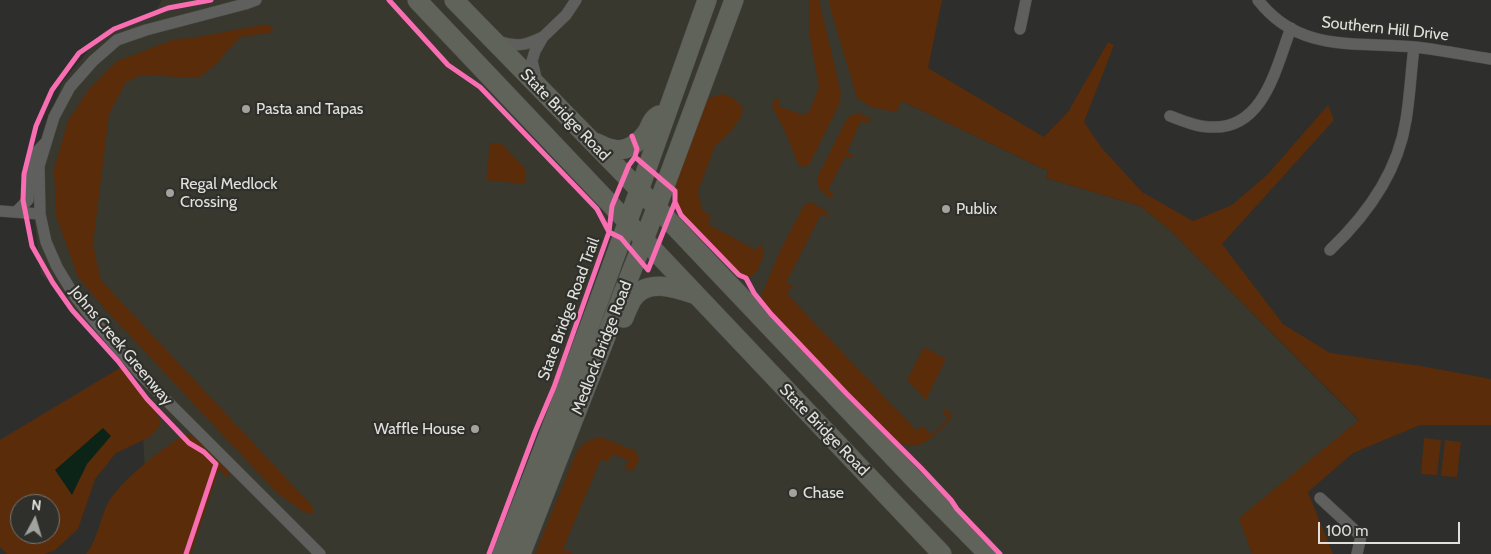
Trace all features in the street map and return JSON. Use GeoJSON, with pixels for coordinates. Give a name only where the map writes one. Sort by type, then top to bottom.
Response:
{"type":"FeatureCollection","features":[{"type":"Feature","properties":{"kind":"highway","name":"State Bridge Road"},"geometry":{"type":"LineString","coordinates":[[417,0],[942,554]]}},
{"type":"Feature","properties":{"kind":"highway","name":"State Bridge Road"},"geometry":{"type":"LineString","coordinates":[[454,0],[640,190],[906,472],[988,554]]}},
{"type":"Feature","properties":{"kind":"highway","name":"Medlock Bridge Road"},"geometry":{"type":"LineString","coordinates":[[502,554],[540,459],[640,190],[707,0]]}},
{"type":"Feature","properties":{"kind":"highway","name":"Medlock Bridge Road"},"geometry":{"type":"LineString","coordinates":[[521,554],[657,208],[734,0]]}},
{"type":"Feature","properties":{"kind":"highway"},"geometry":{"type":"LineString","coordinates":[[592,142],[612,149],[620,150],[627,148],[643,138],[654,118],[667,111]]}},
{"type":"Feature","properties":{"kind":"highway"},"geometry":{"type":"LineString","coordinates":[[602,346],[618,332],[633,298],[645,288],[668,286],[697,295]]}},
{"type":"Feature","properties":{"kind":"street"},"geometry":{"type":"LineString","coordinates":[[256,0],[146,30],[117,40],[93,61],[70,87],[54,117],[39,166],[40,214],[46,242],[57,267],[74,295],[140,374],[317,553]]}},
{"type":"Feature","properties":{"kind":"street"},"geometry":{"type":"LineString","coordinates":[[540,88],[532,61],[535,51],[543,37],[566,15],[576,0]]}},
{"type":"Feature","properties":{"kind":"street"},"geometry":{"type":"LineString","coordinates":[[1020,29],[1026,0]]}},
{"type":"Feature","properties":{"kind":"street","name":"Southern Hill Drive"},"geometry":{"type":"LineString","coordinates":[[1258,0],[1274,16],[1291,28],[1312,38],[1336,44],[1414,47],[1491,58]]}},
{"type":"Feature","properties":{"kind":"street"},"geometry":{"type":"LineString","coordinates":[[1170,116],[1212,128],[1230,125],[1247,116],[1258,107],[1266,94],[1291,28]]}},
{"type":"Feature","properties":{"kind":"street"},"geometry":{"type":"LineString","coordinates":[[493,40],[518,46],[528,44],[543,37]]}},
{"type":"Feature","properties":{"kind":"street"},"geometry":{"type":"LineString","coordinates":[[1330,250],[1352,230],[1369,209],[1394,164],[1406,121],[1414,47]]}},
{"type":"Feature","properties":{"kind":"street"},"geometry":{"type":"LineString","coordinates":[[16,212],[28,200],[30,169],[33,156],[48,140]]}},
{"type":"Feature","properties":{"kind":"street"},"geometry":{"type":"LineString","coordinates":[[0,211],[40,214]]}},
{"type":"Feature","properties":{"kind":"street"},"geometry":{"type":"LineString","coordinates":[[1320,498],[1360,536],[1357,554]]}},
{"type":"Feature","properties":{"kind":"shaded area"},"geometry":{"type":"Polygon","coordinates":[[[162,0],[830,0],[830,7],[902,101],[1048,171],[1046,178],[1140,206],[1170,230],[1359,421],[1240,518],[1252,554],[149,554],[140,375],[0,443],[0,440],[125,365],[41,274],[34,217],[34,161],[62,83],[104,31],[156,11],[162,0]]]}},
{"type":"Feature","properties":{"kind":"shaded area"},"geometry":{"type":"Polygon","coordinates":[[[809,0],[819,0],[841,93],[839,105],[809,165],[802,167],[798,164],[785,131],[772,107],[774,100],[778,98],[780,100],[778,106],[803,115],[809,112],[819,87],[810,38],[809,0]]]}},
{"type":"Feature","properties":{"kind":"shaded area"},"geometry":{"type":"Polygon","coordinates":[[[830,0],[942,0],[928,68],[1044,137],[1068,112],[1108,42],[1114,45],[1084,122],[1101,147],[1142,192],[1193,221],[1232,205],[1268,174],[1328,105],[1334,120],[1222,244],[1283,324],[1330,353],[1421,366],[1491,379],[1491,425],[1420,425],[1353,453],[1308,492],[1333,554],[1252,554],[1239,518],[1359,420],[1170,230],[1140,206],[1046,178],[1048,171],[902,101],[896,112],[871,107],[857,98],[830,7],[830,0]]]}},
{"type":"Feature","properties":{"kind":"shaded area"},"geometry":{"type":"Polygon","coordinates":[[[268,24],[274,32],[240,37],[214,66],[198,78],[142,75],[126,82],[109,114],[93,245],[101,280],[313,507],[313,514],[304,512],[276,492],[105,309],[78,277],[56,216],[54,169],[68,121],[89,89],[117,61],[175,39],[191,38],[268,24]]]}},
{"type":"Feature","properties":{"kind":"shaded area"},"geometry":{"type":"Polygon","coordinates":[[[723,94],[734,99],[743,107],[741,117],[731,131],[715,146],[698,191],[702,210],[711,216],[708,224],[756,250],[761,243],[764,255],[755,273],[748,278],[737,276],[679,215],[673,201],[673,193],[704,104],[712,97],[723,94]]]}},
{"type":"Feature","properties":{"kind":"shaded area"},"geometry":{"type":"Polygon","coordinates":[[[856,113],[871,119],[868,123],[861,121],[847,152],[853,155],[853,158],[845,157],[828,190],[834,194],[830,198],[819,189],[817,178],[846,120],[856,113]]]}},
{"type":"Feature","properties":{"kind":"shaded area"},"geometry":{"type":"Polygon","coordinates":[[[490,143],[502,144],[521,164],[525,169],[525,184],[486,180],[490,143]]]}},
{"type":"Feature","properties":{"kind":"shaded area"},"geometry":{"type":"Polygon","coordinates":[[[811,202],[829,213],[827,217],[821,214],[786,283],[793,286],[787,294],[917,431],[922,426],[932,435],[948,419],[943,412],[944,410],[946,409],[952,415],[943,427],[923,443],[913,446],[893,441],[762,304],[761,296],[780,251],[804,205],[811,202]]]}},
{"type":"Feature","properties":{"kind":"shaded area"},"geometry":{"type":"Polygon","coordinates":[[[924,347],[946,359],[926,400],[907,380],[924,347]]]}},
{"type":"Feature","properties":{"kind":"shaded area"},"geometry":{"type":"Polygon","coordinates":[[[125,365],[156,411],[161,424],[150,437],[116,453],[95,479],[78,529],[54,551],[44,554],[7,554],[0,547],[0,440],[125,365]]]}},
{"type":"Feature","properties":{"kind":"shaded area"},"geometry":{"type":"Polygon","coordinates":[[[103,428],[111,436],[87,464],[72,495],[55,470],[103,428]]]}},
{"type":"Feature","properties":{"kind":"shaded area"},"geometry":{"type":"Polygon","coordinates":[[[188,434],[200,440],[229,471],[228,479],[219,469],[191,554],[86,554],[93,542],[106,507],[115,493],[157,454],[179,438],[188,434]]]}},
{"type":"Feature","properties":{"kind":"shaded area"},"geometry":{"type":"Polygon","coordinates":[[[596,438],[603,438],[636,451],[639,460],[631,471],[625,468],[628,460],[612,454],[608,462],[601,459],[563,549],[572,552],[571,554],[535,554],[577,451],[585,442],[596,438]]]}},
{"type":"Feature","properties":{"kind":"shaded area"},"geometry":{"type":"Polygon","coordinates":[[[1424,438],[1441,440],[1437,475],[1421,474],[1424,438]]]}},
{"type":"Feature","properties":{"kind":"shaded area"},"geometry":{"type":"Polygon","coordinates":[[[1445,440],[1461,442],[1457,477],[1441,476],[1445,440]]]}},
{"type":"Feature","properties":{"kind":"cycle path","name":"Johns Creek Greenway"},"geometry":{"type":"LineString","coordinates":[[186,554],[216,464],[204,452],[189,443],[147,399],[118,361],[72,310],[53,283],[32,246],[23,200],[24,174],[36,126],[52,90],[79,53],[114,29],[168,8],[211,0]]}},
{"type":"Feature","properties":{"kind":"cycle path","name":"State Bridge Road Trail"},"geometry":{"type":"LineString","coordinates":[[389,0],[448,65],[480,87],[597,209],[609,232],[554,387],[489,554]]}},
{"type":"Feature","properties":{"kind":"cycle path"},"geometry":{"type":"LineString","coordinates":[[632,136],[637,149],[635,157],[675,191],[675,202],[648,270],[621,238],[609,232],[612,206],[629,165],[635,157]]}},
{"type":"Feature","properties":{"kind":"cycle path"},"geometry":{"type":"LineString","coordinates":[[675,202],[681,215],[739,275],[746,278],[754,293],[771,314],[921,468],[1000,554]]}},
{"type":"Feature","properties":{"kind":"place","name":"Pasta and Tapas"},"geometry":{"type":"Point","coordinates":[246,109]}},
{"type":"Feature","properties":{"kind":"place","name":"Regal Medlock Crossing"},"geometry":{"type":"Point","coordinates":[170,193]}},
{"type":"Feature","properties":{"kind":"place","name":"Publix"},"geometry":{"type":"Point","coordinates":[946,209]}},
{"type":"Feature","properties":{"kind":"place","name":"Waffle House"},"geometry":{"type":"Point","coordinates":[475,429]}},
{"type":"Feature","properties":{"kind":"place","name":"Chase"},"geometry":{"type":"Point","coordinates":[793,493]}}]}
